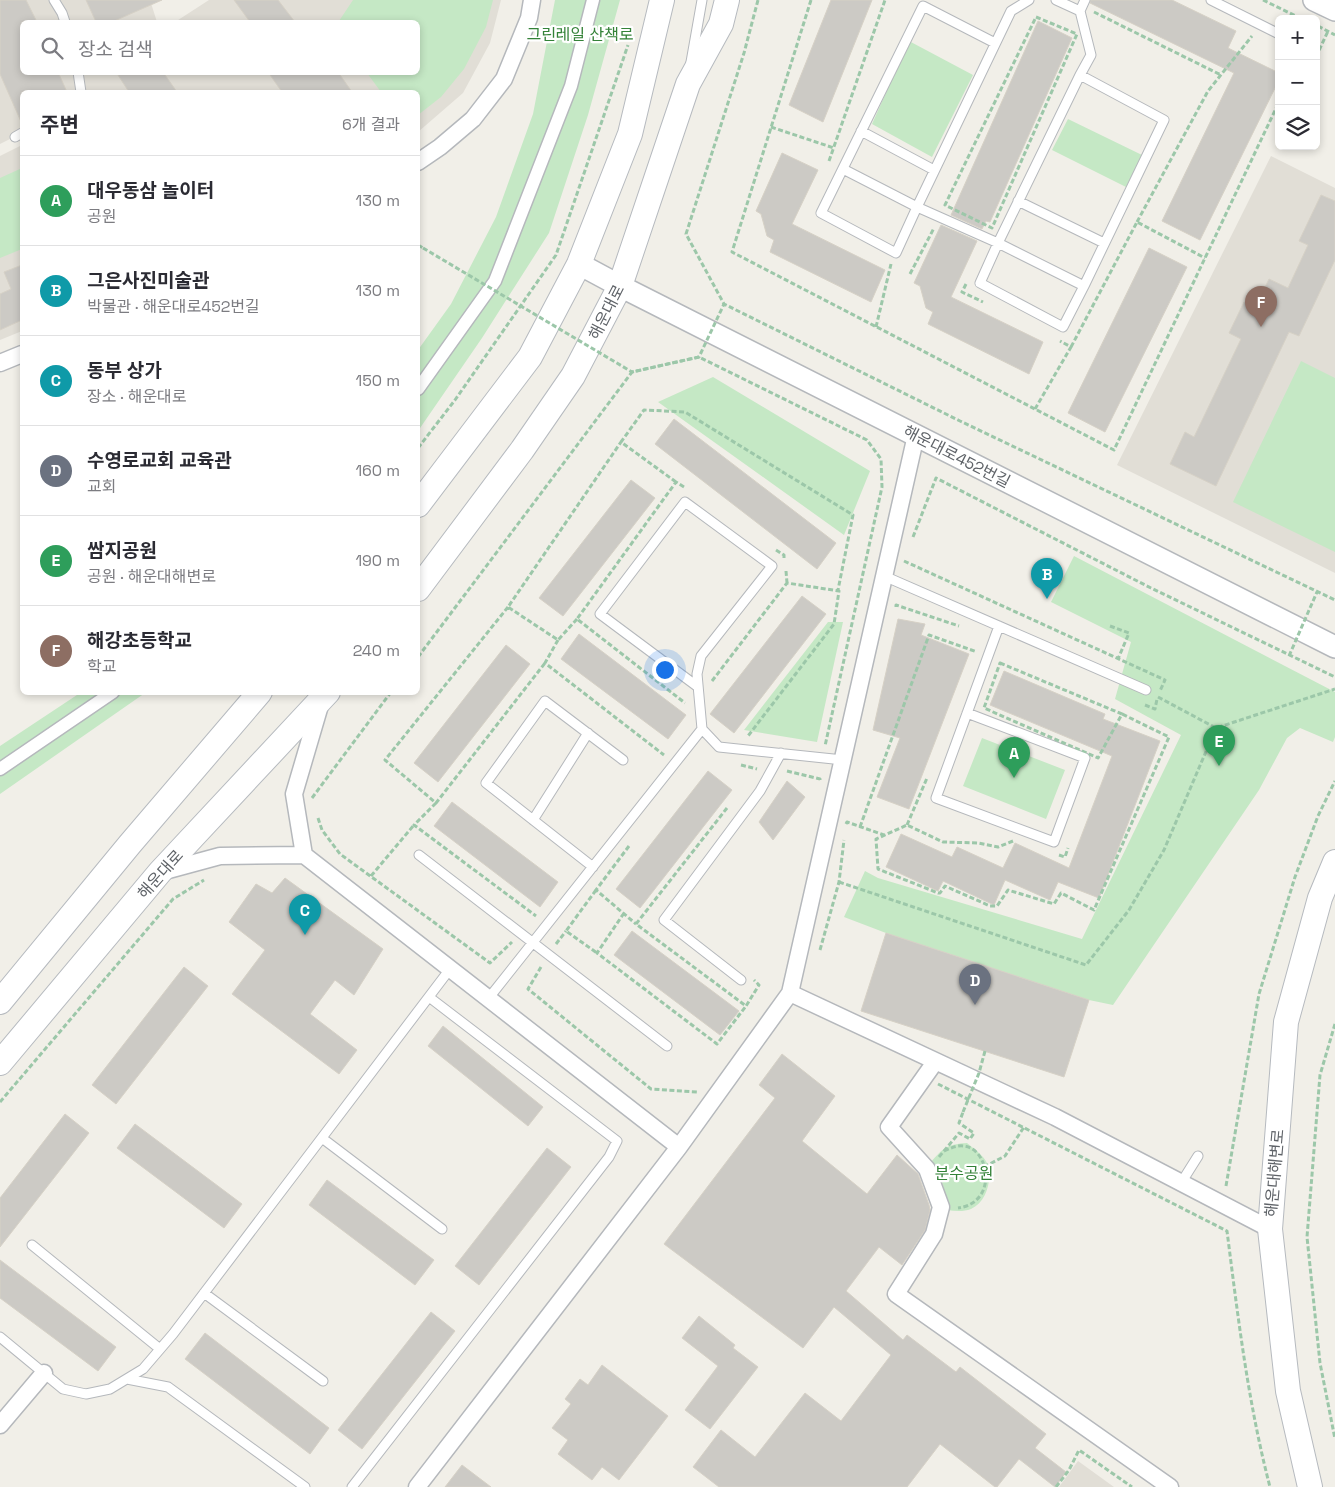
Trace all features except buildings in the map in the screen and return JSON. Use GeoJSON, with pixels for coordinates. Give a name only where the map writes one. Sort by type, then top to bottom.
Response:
{"type":"FeatureCollection","features":[{"type":"Feature","properties":{"kind":"main road"},"geometry":{"type":"LineString","coordinates":[[420,503],[530,357],[579,264],[630,134],[662,0]]}},
{"type":"Feature","properties":{"kind":"main road","name":"해운대로"},"geometry":{"type":"LineString","coordinates":[[420,586],[522,450],[572,376],[620,286],[688,84],[721,24],[727,0]]}},
{"type":"Feature","properties":{"kind":"main road"},"geometry":{"type":"LineString","coordinates":[[0,1002],[130,844],[257,695]]}},
{"type":"Feature","properties":{"kind":"main road","name":"해운대로"},"geometry":{"type":"LineString","coordinates":[[0,1063],[160,872],[325,697]]}},
{"type":"Feature","properties":{"kind":"main road","name":"해운대해변로"},"geometry":{"type":"LineString","coordinates":[[1310,1487],[1288,1391],[1270,1229],[1286,1022],[1320,898],[1335,862]]}},
{"type":"Feature","properties":{"kind":"street"},"geometry":{"type":"LineString","coordinates":[[420,161],[440,147],[473,118],[504,79],[528,18],[532,0]]}},
{"type":"Feature","properties":{"kind":"street"},"geometry":{"type":"LineString","coordinates":[[420,386],[495,281],[571,86],[593,0]]}},
{"type":"Feature","properties":{"kind":"street"},"geometry":{"type":"LineString","coordinates":[[1314,0],[1335,10]]}},
{"type":"Feature","properties":{"kind":"street","name":"해운대로452번길"},"geometry":{"type":"LineString","coordinates":[[579,264],[1335,646]]}},
{"type":"Feature","properties":{"kind":"street"},"geometry":{"type":"LineString","coordinates":[[0,363],[20,355]]}},
{"type":"Feature","properties":{"kind":"street"},"geometry":{"type":"LineString","coordinates":[[417,1487],[679,1148],[790,993],[916,435]]}},
{"type":"Feature","properties":{"kind":"street"},"geometry":{"type":"LineString","coordinates":[[0,769],[109,695]]}},
{"type":"Feature","properties":{"kind":"street"},"geometry":{"type":"LineString","coordinates":[[304,855],[294,794],[325,697]]}},
{"type":"Feature","properties":{"kind":"street"},"geometry":{"type":"LineString","coordinates":[[160,872],[220,856],[304,855],[679,1148]]}},
{"type":"Feature","properties":{"kind":"street"},"geometry":{"type":"LineString","coordinates":[[790,993],[1055,1117],[1270,1229]]}},
{"type":"Feature","properties":{"kind":"street"},"geometry":{"type":"LineString","coordinates":[[935,1062],[889,1127],[927,1168],[941,1207],[934,1234],[896,1294],[1170,1487]]}},
{"type":"Feature","properties":{"kind":"street"},"geometry":{"type":"LineString","coordinates":[[0,1425],[44,1373]]}},
{"type":"Feature","properties":{"kind":"lane"},"geometry":{"type":"LineString","coordinates":[[54,0],[64,20]]}},
{"type":"Feature","properties":{"kind":"lane"},"geometry":{"type":"LineString","coordinates":[[688,84],[702,0]]}},
{"type":"Feature","properties":{"kind":"lane"},"geometry":{"type":"LineString","coordinates":[[996,43],[923,6],[821,212],[896,253],[934,170],[996,43],[1011,11],[1029,0]]}},
{"type":"Feature","properties":{"kind":"lane"},"geometry":{"type":"LineString","coordinates":[[1056,0],[1080,11]]}},
{"type":"Feature","properties":{"kind":"lane"},"geometry":{"type":"LineString","coordinates":[[1080,75],[1164,120],[1064,326],[980,283],[1018,201],[1080,75],[1091,55],[1080,11],[1086,0]]}},
{"type":"Feature","properties":{"kind":"lane"},"geometry":{"type":"LineString","coordinates":[[1211,0],[1275,32]]}},
{"type":"Feature","properties":{"kind":"lane"},"geometry":{"type":"LineString","coordinates":[[78,75],[81,90]]}},
{"type":"Feature","properties":{"kind":"lane"},"geometry":{"type":"LineString","coordinates":[[861,131],[934,170]]}},
{"type":"Feature","properties":{"kind":"lane"},"geometry":{"type":"LineString","coordinates":[[843,169],[917,207],[1084,286]]}},
{"type":"Feature","properties":{"kind":"lane"},"geometry":{"type":"LineString","coordinates":[[1018,201],[1104,243]]}},
{"type":"Feature","properties":{"kind":"lane"},"geometry":{"type":"LineString","coordinates":[[698,687],[600,614],[685,502],[772,566],[701,656],[697,674],[702,729],[719,747],[843,760]]}},
{"type":"Feature","properties":{"kind":"lane"},"geometry":{"type":"LineString","coordinates":[[884,576],[1146,690]]}},
{"type":"Feature","properties":{"kind":"lane"},"geometry":{"type":"LineString","coordinates":[[967,714],[1085,758],[1054,842],[936,798],[999,626]]}},
{"type":"Feature","properties":{"kind":"lane"},"geometry":{"type":"LineString","coordinates":[[593,867],[486,783],[546,701],[623,760]]}},
{"type":"Feature","properties":{"kind":"lane"},"geometry":{"type":"LineString","coordinates":[[488,999],[702,729]]}},
{"type":"Feature","properties":{"kind":"lane"},"geometry":{"type":"LineString","coordinates":[[533,820],[588,733]]}},
{"type":"Feature","properties":{"kind":"lane"},"geometry":{"type":"LineString","coordinates":[[741,980],[664,920],[760,790],[780,753]]}},
{"type":"Feature","properties":{"kind":"lane"},"geometry":{"type":"LineString","coordinates":[[419,855],[667,1046]]}},
{"type":"Feature","properties":{"kind":"lane"},"geometry":{"type":"LineString","coordinates":[[0,1336],[63,1389],[86,1394],[110,1389],[143,1369],[204,1293],[450,969]]}},
{"type":"Feature","properties":{"kind":"lane"},"geometry":{"type":"LineString","coordinates":[[352,1487],[603,1165],[617,1141],[429,997]]}},
{"type":"Feature","properties":{"kind":"lane"},"geometry":{"type":"LineString","coordinates":[[322,1138],[442,1229]]}},
{"type":"Feature","properties":{"kind":"lane"},"geometry":{"type":"LineString","coordinates":[[1182,1183],[1198,1156]]}},
{"type":"Feature","properties":{"kind":"lane"},"geometry":{"type":"LineString","coordinates":[[32,1245],[160,1349]]}},
{"type":"Feature","properties":{"kind":"lane"},"geometry":{"type":"LineString","coordinates":[[204,1293],[323,1381]]}},
{"type":"Feature","properties":{"kind":"lane"},"geometry":{"type":"LineString","coordinates":[[127,1379],[168,1387],[305,1487]]}},
{"type":"Feature","properties":{"kind":"path"},"geometry":{"type":"LineString","coordinates":[[758,0],[744,53],[686,234],[724,304],[960,421],[1335,600]]}},
{"type":"Feature","properties":{"kind":"path"},"geometry":{"type":"LineString","coordinates":[[1263,0],[1294,15]]}},
{"type":"Feature","properties":{"kind":"path"},"geometry":{"type":"LineString","coordinates":[[1097,6],[1094,12],[1221,75]]}},
{"type":"Feature","properties":{"kind":"path"},"geometry":{"type":"LineString","coordinates":[[1036,17],[1077,34],[992,228],[946,205],[1036,17]]}},
{"type":"Feature","properties":{"kind":"path"},"geometry":{"type":"LineString","coordinates":[[1320,28],[1335,35]]}},
{"type":"Feature","properties":{"kind":"path"},"geometry":{"type":"LineString","coordinates":[[1320,48],[1328,31]]}},
{"type":"Feature","properties":{"kind":"path"},"geometry":{"type":"LineString","coordinates":[[1071,347],[1208,91],[1252,35],[1261,39]]}},
{"type":"Feature","properties":{"kind":"path"},"geometry":{"type":"LineString","coordinates":[[420,445],[455,400],[556,254],[630,38]]}},
{"type":"Feature","properties":{"kind":"path"},"geometry":{"type":"LineString","coordinates":[[771,127],[834,148]]}},
{"type":"Feature","properties":{"kind":"path"},"geometry":{"type":"LineString","coordinates":[[910,274],[939,220]]}},
{"type":"Feature","properties":{"kind":"path"},"geometry":{"type":"LineString","coordinates":[[1137,222],[1205,258]]}},
{"type":"Feature","properties":{"kind":"path"},"geometry":{"type":"LineString","coordinates":[[420,246],[632,372]]}},
{"type":"Feature","properties":{"kind":"path"},"geometry":{"type":"LineString","coordinates":[[699,357],[724,304]]}},
{"type":"Feature","properties":{"kind":"path"},"geometry":{"type":"LineString","coordinates":[[420,654],[632,372],[699,357],[867,440],[881,459],[882,487],[824,751]]}},
{"type":"Feature","properties":{"kind":"path"},"geometry":{"type":"LineString","coordinates":[[436,802],[385,760],[508,607],[644,410],[685,412],[854,515],[838,590],[834,624],[748,736]]}},
{"type":"Feature","properties":{"kind":"path"},"geometry":{"type":"LineString","coordinates":[[621,442],[691,492]]}},
{"type":"Feature","properties":{"kind":"path"},"geometry":{"type":"LineString","coordinates":[[910,542],[936,478],[1151,588],[1335,677]]}},
{"type":"Feature","properties":{"kind":"path"},"geometry":{"type":"LineString","coordinates":[[371,876],[436,802],[545,664],[558,640],[577,619],[676,482]]}},
{"type":"Feature","properties":{"kind":"path"},"geometry":{"type":"LineString","coordinates":[[711,689],[713,679],[787,583],[784,555],[768,544]]}},
{"type":"Feature","properties":{"kind":"path"},"geometry":{"type":"LineString","coordinates":[[903,560],[1165,680],[1158,697],[1216,728],[1335,689]]}},
{"type":"Feature","properties":{"kind":"path"},"geometry":{"type":"LineString","coordinates":[[787,583],[838,590]]}},
{"type":"Feature","properties":{"kind":"path"},"geometry":{"type":"LineString","coordinates":[[1289,656],[1317,592]]}},
{"type":"Feature","properties":{"kind":"path"},"geometry":{"type":"LineString","coordinates":[[894,614],[896,605],[960,626]]}},
{"type":"Feature","properties":{"kind":"path"},"geometry":{"type":"LineString","coordinates":[[508,607],[558,640]]}},
{"type":"Feature","properties":{"kind":"path"},"geometry":{"type":"LineString","coordinates":[[577,619],[685,703]]}},
{"type":"Feature","properties":{"kind":"path"},"geometry":{"type":"LineString","coordinates":[[1110,626],[1129,633],[1118,658]]}},
{"type":"Feature","properties":{"kind":"path"},"geometry":{"type":"LineString","coordinates":[[860,827],[929,635],[979,653]]}},
{"type":"Feature","properties":{"kind":"path"},"geometry":{"type":"LineString","coordinates":[[1000,663],[1122,714],[1098,758],[984,708],[1000,663]]}},
{"type":"Feature","properties":{"kind":"path"},"geometry":{"type":"LineString","coordinates":[[545,664],[666,756]]}},
{"type":"Feature","properties":{"kind":"path"},"geometry":{"type":"LineString","coordinates":[[312,799],[389,695]]}},
{"type":"Feature","properties":{"kind":"path"},"geometry":{"type":"LineString","coordinates":[[839,882],[1086,965],[1129,910],[1164,850],[1216,728]]}},
{"type":"Feature","properties":{"kind":"path"},"geometry":{"type":"LineString","coordinates":[[739,738],[748,736],[757,738]]}},
{"type":"Feature","properties":{"kind":"path"},"geometry":{"type":"LineString","coordinates":[[906,825],[930,771]]}},
{"type":"Feature","properties":{"kind":"path"},"geometry":{"type":"LineString","coordinates":[[818,789],[820,779]]}},
{"type":"Feature","properties":{"kind":"path"},"geometry":{"type":"LineString","coordinates":[[1225,1192],[1259,994],[1295,877],[1318,816],[1335,781]]}},
{"type":"Feature","properties":{"kind":"path"},"geometry":{"type":"LineString","coordinates":[[846,830],[848,814]]}},
{"type":"Feature","properties":{"kind":"path"},"geometry":{"type":"LineString","coordinates":[[316,815],[322,830],[340,854],[490,963],[513,942]]}},
{"type":"Feature","properties":{"kind":"path"},"geometry":{"type":"LineString","coordinates":[[847,822],[884,835]]}},
{"type":"Feature","properties":{"kind":"path"},"geometry":{"type":"LineString","coordinates":[[414,825],[537,916]]}},
{"type":"Feature","properties":{"kind":"path"},"geometry":{"type":"LineString","coordinates":[[818,955],[839,882],[844,839]]}},
{"type":"Feature","properties":{"kind":"path"},"geometry":{"type":"LineString","coordinates":[[0,1102],[173,899],[212,875]]}},
{"type":"Feature","properties":{"kind":"path"},"geometry":{"type":"LineString","coordinates":[[555,946],[596,890]]}},
{"type":"Feature","properties":{"kind":"path"},"geometry":{"type":"LineString","coordinates":[[597,953],[624,914]]}},
{"type":"Feature","properties":{"kind":"path"},"geometry":{"type":"LineString","coordinates":[[566,930],[717,1044],[746,1006]]}},
{"type":"Feature","properties":{"kind":"path"},"geometry":{"type":"LineString","coordinates":[[542,966],[528,989],[651,1089],[702,1092]]}},
{"type":"Feature","properties":{"kind":"path"},"geometry":{"type":"LineString","coordinates":[[1335,1024],[1320,1075],[1307,1237],[1320,1363],[1335,1439]]}},
{"type":"Feature","properties":{"kind":"path"},"geometry":{"type":"LineString","coordinates":[[933,1164],[959,1133],[970,1139],[974,1133],[959,1123],[979,1073],[985,1051]]}},
{"type":"Feature","properties":{"kind":"path"},"geometry":{"type":"LineString","coordinates":[[970,1068],[988,1077]]}},
{"type":"Feature","properties":{"kind":"path"},"geometry":{"type":"LineString","coordinates":[[932,1090],[936,1083],[1227,1230],[1245,1369],[1262,1457],[1270,1487]]}},
{"type":"Feature","properties":{"kind":"path"},"geometry":{"type":"LineString","coordinates":[[984,1167],[1005,1156],[1024,1127]]}},
{"type":"Feature","properties":{"kind":"path"},"geometry":{"type":"LineString","coordinates":[[944,1150],[957,1146],[966,1146],[983,1163],[986,1176],[985,1189],[980,1198],[970,1206],[953,1208]]}},
{"type":"Feature","properties":{"kind":"path"},"geometry":{"type":"LineString","coordinates":[[1056,1487],[1069,1470],[1079,1450],[1132,1487]]}},
{"type":"Feature","properties":{"kind":"shaded area"},"geometry":{"type":"Polygon","coordinates":[[[0,0],[150,0],[156,20],[20,20],[20,75],[420,75],[420,20],[178,20],[209,0],[501,0],[490,43],[463,93],[420,130],[420,90],[20,90],[20,134],[0,144],[0,0]]]}},
{"type":"Feature","properties":{"kind":"shaded area"},"geometry":{"type":"Polygon","coordinates":[[[20,146],[20,332],[0,340],[0,156],[20,146]]]}},
{"type":"Feature","properties":{"kind":"shaded area"},"geometry":{"type":"Polygon","coordinates":[[[1271,156],[1335,188],[1335,573],[1117,465],[1271,156]]]}},
{"type":"Feature","properties":{"kind":"shaded area"},"geometry":{"type":"Polygon","coordinates":[[[1078,1461],[1114,1487],[1059,1487],[1078,1461]]]}},
{"type":"Feature","properties":{"kind":"green space"},"geometry":{"type":"Polygon","coordinates":[[[353,0],[493,0],[486,27],[464,69],[441,97],[420,113],[420,90],[380,90],[368,75],[420,75],[420,20],[340,20],[353,0]]]}},
{"type":"Feature","properties":{"kind":"green space","name":"그린레일 산책로"},"geometry":{"type":"Polygon","coordinates":[[[555,0],[620,0],[588,115],[549,233],[482,338],[420,428],[420,347],[451,304],[496,217],[533,114],[555,0]]]}},
{"type":"Feature","properties":{"kind":"green space"},"geometry":{"type":"Polygon","coordinates":[[[909,41],[973,75],[932,157],[872,124],[909,41]]]}},
{"type":"Feature","properties":{"kind":"green space"},"geometry":{"type":"Polygon","coordinates":[[[1068,119],[1142,155],[1126,187],[1052,150],[1068,119]]]}},
{"type":"Feature","properties":{"kind":"green space"},"geometry":{"type":"Polygon","coordinates":[[[20,169],[20,250],[0,258],[0,178],[20,169]]]}},
{"type":"Feature","properties":{"kind":"green space"},"geometry":{"type":"Polygon","coordinates":[[[1301,361],[1335,378],[1335,552],[1233,502],[1301,361]]]}},
{"type":"Feature","properties":{"kind":"green space"},"geometry":{"type":"Polygon","coordinates":[[[713,377],[870,471],[844,535],[658,402],[713,377]]]}},
{"type":"Feature","properties":{"kind":"green space"},"geometry":{"type":"Polygon","coordinates":[[[1074,556],[1335,692],[1335,737],[1333,742],[1300,728],[1287,738],[1259,790],[1113,1005],[1089,1000],[886,933],[844,917],[865,871],[878,878],[1082,939],[1181,735],[1115,699],[1131,642],[1051,602],[1074,556]]]}},
{"type":"Feature","properties":{"kind":"green space"},"geometry":{"type":"Polygon","coordinates":[[[828,622],[843,622],[817,742],[744,730],[828,622]]]}},
{"type":"Feature","properties":{"kind":"green space"},"geometry":{"type":"Polygon","coordinates":[[[77,695],[142,695],[0,794],[0,746],[77,695]]]}},
{"type":"Feature","properties":{"kind":"green space"},"geometry":{"type":"Polygon","coordinates":[[[982,738],[1065,770],[1046,819],[963,786],[982,738]]]}},
{"type":"Feature","properties":{"kind":"green space","name":"분수공원"},"geometry":{"type":"Polygon","coordinates":[[[967,1143],[987,1163],[989,1182],[987,1189],[977,1206],[962,1211],[947,1210],[943,1185],[931,1162],[946,1148],[955,1144],[967,1143]]]}},
{"type":"Feature","properties":{"kind":"place","name":"해강초등학교"},"geometry":{"type":"Point","coordinates":[1261,327]}},
{"type":"Feature","properties":{"kind":"place","name":"그은사진미술관"},"geometry":{"type":"Point","coordinates":[1047,599]}},
{"type":"Feature","properties":{"kind":"place","name":"쌈지공원"},"geometry":{"type":"Point","coordinates":[1219,766]}},
{"type":"Feature","properties":{"kind":"place","name":"대우동삼 놀이터"},"geometry":{"type":"Point","coordinates":[1014,778]}},
{"type":"Feature","properties":{"kind":"place","name":"동부 상가"},"geometry":{"type":"Point","coordinates":[305,935]}},
{"type":"Feature","properties":{"kind":"place","name":"수영로교회 교육관"},"geometry":{"type":"Point","coordinates":[975,1005]}}]}
